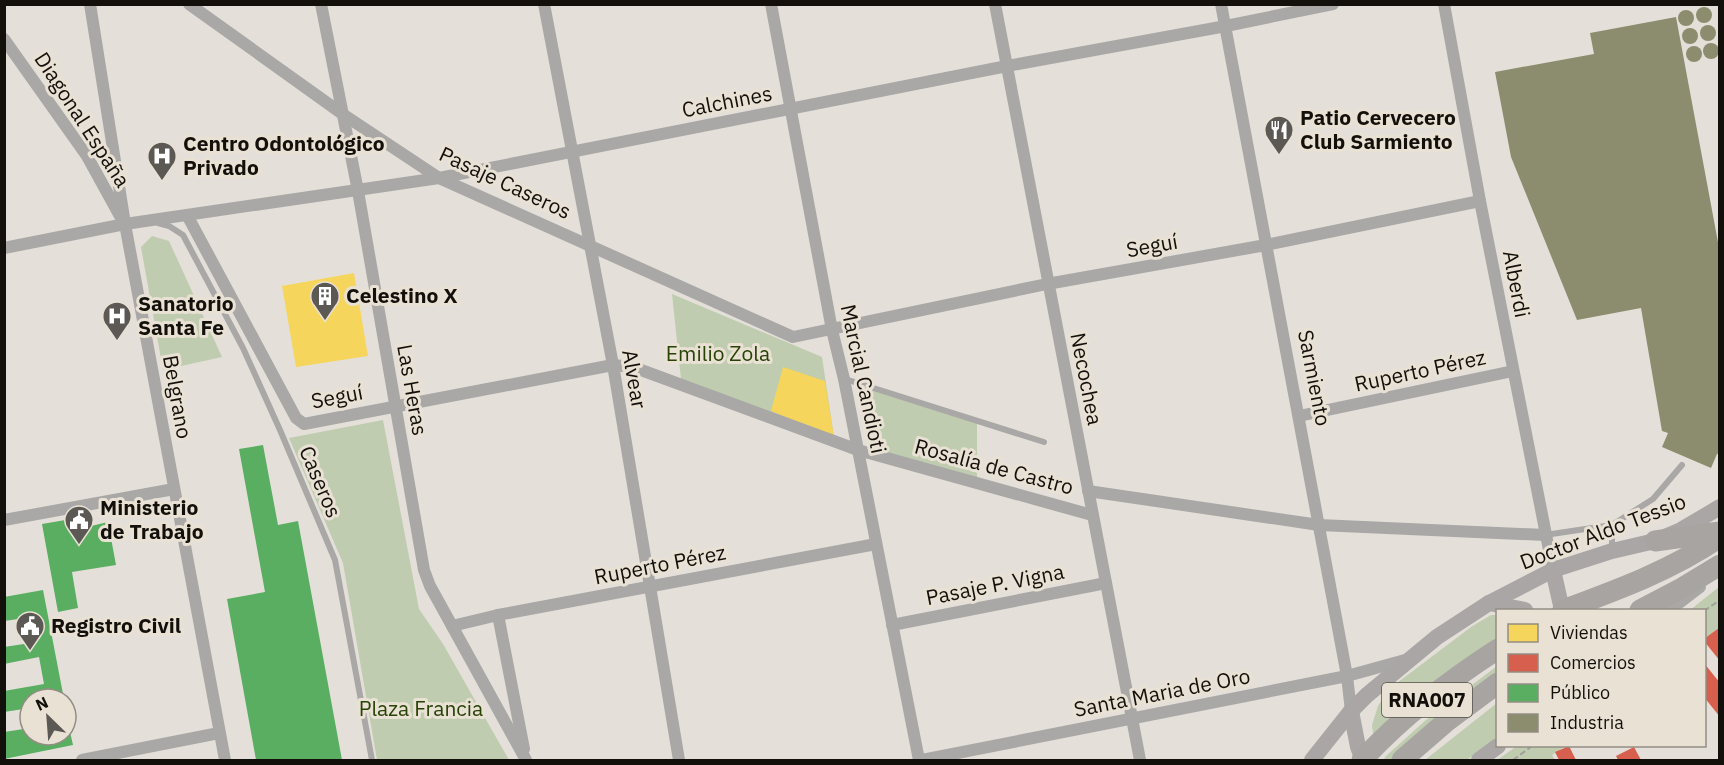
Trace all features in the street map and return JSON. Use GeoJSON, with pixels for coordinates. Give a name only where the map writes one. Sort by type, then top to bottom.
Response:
{"type":"FeatureCollection","features":[{"type":"Feature","properties":{"kind":"highway"},"geometry":{"type":"LineString","coordinates":[[1655,541],[1719,532]]}},
{"type":"Feature","properties":{"kind":"highway"},"geometry":{"type":"LineString","coordinates":[[1566,609],[1671,567],[1719,537]]}},
{"type":"Feature","properties":{"kind":"highway"},"geometry":{"type":"LineString","coordinates":[[1642,609],[1690,584],[1719,565]]}},
{"type":"Feature","properties":{"kind":"highway","name":"RNA007"},"geometry":{"type":"LineString","coordinates":[[1362,760],[1442,687],[1496,650]]}},
{"type":"Feature","properties":{"kind":"highway","name":"RNA007"},"geometry":{"type":"LineString","coordinates":[[1402,760],[1447,721],[1496,685]]}},
{"type":"Feature","properties":{"kind":"main road","name":"Doctor Aldo Tessio"},"geometry":{"type":"LineString","coordinates":[[1312,760],[1351,711],[1409,659],[1437,637],[1489,603],[1553,570],[1612,551],[1655,541],[1702,519],[1719,507]]}},
{"type":"Feature","properties":{"kind":"main road"},"geometry":{"type":"LineString","coordinates":[[1553,570],[1563,609]]}},
{"type":"Feature","properties":{"kind":"main road"},"geometry":{"type":"LineString","coordinates":[[1489,603],[1520,609]]}},
{"type":"Feature","properties":{"kind":"main road","name":"Sarmiento"},"geometry":{"type":"LineString","coordinates":[[1351,711],[1362,760]]}},
{"type":"Feature","properties":{"kind":"main road"},"geometry":{"type":"LineString","coordinates":[[1479,760],[1497,747]]}},
{"type":"Feature","properties":{"kind":"street","name":"Belgrano"},"geometry":{"type":"LineString","coordinates":[[90,4],[125,224],[225,760]]}},
{"type":"Feature","properties":{"kind":"street","name":"Pasaje Caseros"},"geometry":{"type":"LineString","coordinates":[[189,4],[344,115],[439,178],[793,337],[832,330]]}},
{"type":"Feature","properties":{"kind":"street","name":"Las Heras"},"geometry":{"type":"LineString","coordinates":[[321,4],[358,191],[424,570],[430,586],[526,760]]}},
{"type":"Feature","properties":{"kind":"street","name":"Alvear"},"geometry":{"type":"LineString","coordinates":[[544,4],[613,365],[679,760]]}},
{"type":"Feature","properties":{"kind":"street","name":"Marcial Candioti"},"geometry":{"type":"LineString","coordinates":[[771,4],[832,330],[844,379],[920,760]]}},
{"type":"Feature","properties":{"kind":"street","name":"Necochea"},"geometry":{"type":"LineString","coordinates":[[995,4],[1140,760]]}},
{"type":"Feature","properties":{"kind":"street","name":"Sarmiento"},"geometry":{"type":"LineString","coordinates":[[1221,4],[1347,676],[1351,711]]}},
{"type":"Feature","properties":{"kind":"street","name":"Calchines"},"geometry":{"type":"LineString","coordinates":[[4,248],[125,224],[439,178],[1007,66],[1226,27],[1333,4]]}},
{"type":"Feature","properties":{"kind":"street","name":"Alberdi"},"geometry":{"type":"LineString","coordinates":[[1444,4],[1480,201],[1553,570]]}},
{"type":"Feature","properties":{"kind":"street","name":"Diagonal España"},"geometry":{"type":"LineString","coordinates":[[4,39],[87,156],[125,224]]}},
{"type":"Feature","properties":{"kind":"street","name":"Seguí"},"geometry":{"type":"LineString","coordinates":[[832,330],[1047,284],[1266,245],[1480,201]]}},
{"type":"Feature","properties":{"kind":"street","name":"Seguí"},"geometry":{"type":"LineString","coordinates":[[187,215],[296,418],[304,423],[613,365]]}},
{"type":"Feature","properties":{"kind":"street","name":"Rosalía de Castro"},"geometry":{"type":"LineString","coordinates":[[613,365],[633,368],[858,450],[1092,514]]}},
{"type":"Feature","properties":{"kind":"street","name":"Ruperto Pérez"},"geometry":{"type":"LineString","coordinates":[[1299,416],[1513,371]]}},
{"type":"Feature","properties":{"kind":"street"},"geometry":{"type":"LineString","coordinates":[[4,520],[174,489]]}},
{"type":"Feature","properties":{"kind":"street","name":"Rosalía de Castro"},"geometry":{"type":"LineString","coordinates":[[1088,491],[1319,525],[1545,535]]}},
{"type":"Feature","properties":{"kind":"street","name":"Ruperto Pérez"},"geometry":{"type":"LineString","coordinates":[[452,626],[498,615],[876,544]]}},
{"type":"Feature","properties":{"kind":"street"},"geometry":{"type":"LineString","coordinates":[[1672,609],[1719,570]]}},
{"type":"Feature","properties":{"kind":"street","name":"Pasaje P. Vigna"},"geometry":{"type":"LineString","coordinates":[[892,625],[1106,583]]}},
{"type":"Feature","properties":{"kind":"street","name":"Las Heras"},"geometry":{"type":"LineString","coordinates":[[498,615],[526,760]]}},
{"type":"Feature","properties":{"kind":"street","name":"Santa Maria de Oro"},"geometry":{"type":"LineString","coordinates":[[920,760],[1347,676],[1409,659]]}},
{"type":"Feature","properties":{"kind":"street"},"geometry":{"type":"LineString","coordinates":[[82,760],[219,733]]}},
{"type":"Feature","properties":{"kind":"lane","name":"Caseros"},"geometry":{"type":"LineString","coordinates":[[149,221],[169,226],[183,235],[243,348],[335,560],[372,760]]}},
{"type":"Feature","properties":{"kind":"lane"},"geometry":{"type":"LineString","coordinates":[[844,379],[1044,442]]}},
{"type":"Feature","properties":{"kind":"lane"},"geometry":{"type":"LineString","coordinates":[[1545,535],[1612,525],[1653,499],[1682,465]]}},
{"type":"Feature","properties":{"kind":"lane"},"geometry":{"type":"LineString","coordinates":[[1612,525],[1612,551]]}},
{"type":"Feature","properties":{"kind":"path"},"geometry":{"type":"LineString","coordinates":[[1706,610],[1719,600]]}},
{"type":"Feature","properties":{"kind":"path"},"geometry":{"type":"LineString","coordinates":[[1513,760],[1531,747]]}},
{"type":"Feature","properties":{"kind":"green space"},"geometry":{"type":"Polygon","coordinates":[[[152,236],[169,241],[222,357],[163,370],[141,247],[152,236]]]}},
{"type":"Feature","properties":{"kind":"green space","name":"Emilio Zola"},"geometry":{"type":"Polygon","coordinates":[[[672,294],[822,357],[834,437],[681,379],[672,294]]]}},
{"type":"Feature","properties":{"kind":"green space"},"geometry":{"type":"Polygon","coordinates":[[[863,386],[977,423],[977,478],[875,450],[863,386]]]}},
{"type":"Feature","properties":{"kind":"green space","name":"Plaza Francia"},"geometry":{"type":"Polygon","coordinates":[[[383,420],[419,609],[443,644],[509,760],[377,760],[343,563],[289,438],[383,420]]]}},
{"type":"Feature","properties":{"kind":"green space"},"geometry":{"type":"Polygon","coordinates":[[[1719,587],[1719,627],[1706,638],[1706,609],[1691,609],[1719,587]]]}},
{"type":"Feature","properties":{"kind":"green space"},"geometry":{"type":"Polygon","coordinates":[[[1491,615],[1496,615],[1496,644],[1374,740],[1372,725],[1378,706],[1389,689],[1471,627],[1491,615]]]}},
{"type":"Feature","properties":{"kind":"green space"},"geometry":{"type":"Polygon","coordinates":[[[1496,667],[1496,678],[1394,760],[1384,760],[1426,720],[1496,667]]]}},
{"type":"Feature","properties":{"kind":"green space"},"geometry":{"type":"Polygon","coordinates":[[[1496,704],[1496,739],[1467,760],[1425,760],[1496,704]]]}},
{"type":"Feature","properties":{"kind":"green space"},"geometry":{"type":"Polygon","coordinates":[[[1516,747],[1564,747],[1552,755],[1555,760],[1497,760],[1516,747]]]}},
{"type":"Feature","properties":{"kind":"building: Viviendas","name":"Celestino X"},"geometry":{"type":"Polygon","coordinates":[[[354,273],[368,356],[296,367],[282,286],[354,273]]]}},
{"type":"Feature","properties":{"kind":"building: Viviendas"},"geometry":{"type":"Polygon","coordinates":[[[783,367],[825,381],[834,437],[771,411],[783,367]]]}},
{"type":"Feature","properties":{"kind":"building: Comercios"},"geometry":{"type":"Polygon","coordinates":[[[1720,627],[1720,661],[1706,644],[1706,638],[1720,627]]]}},
{"type":"Feature","properties":{"kind":"building: Comercios"},"geometry":{"type":"Polygon","coordinates":[[[1706,666],[1720,683],[1720,717],[1706,700],[1706,666]]]}},
{"type":"Feature","properties":{"kind":"building: Comercios"},"geometry":{"type":"Polygon","coordinates":[[[1570,747],[1576,760],[1559,760],[1555,752],[1570,747]]]}},
{"type":"Feature","properties":{"kind":"building: Comercios"},"geometry":{"type":"Polygon","coordinates":[[[1634,747],[1641,760],[1618,760],[1616,756],[1634,747]]]}},
{"type":"Feature","properties":{"kind":"building: Público"},"geometry":{"type":"Polygon","coordinates":[[[263,445],[278,525],[298,521],[342,760],[256,760],[227,599],[265,592],[239,449],[263,445]]]}},
{"type":"Feature","properties":{"kind":"building: Público","name":"Ministerio de Trabajo"},"geometry":{"type":"Polygon","coordinates":[[[89,516],[91,526],[108,522],[116,565],[72,572],[78,608],[58,612],[42,524],[89,516]]]}},
{"type":"Feature","properties":{"kind":"building: Público","name":"Registro Civil"},"geometry":{"type":"Polygon","coordinates":[[[43,590],[62,687],[27,687],[44,684],[39,657],[4,664],[4,647],[37,642],[33,617],[4,621],[4,597],[43,590]]]}},
{"type":"Feature","properties":{"kind":"building: Público","name":"Registro Civil"},"geometry":{"type":"Polygon","coordinates":[[[18,689],[18,710],[4,712],[4,691],[18,689]]]}},
{"type":"Feature","properties":{"kind":"building: Público"},"geometry":{"type":"Polygon","coordinates":[[[18,730],[18,747],[63,747],[4,759],[4,732],[18,730]]]}},
{"type":"Feature","properties":{"kind":"building: Industria"},"geometry":{"type":"Polygon","coordinates":[[[1704,7],[1712,15],[1704,23],[1696,15],[1704,7]]]}},
{"type":"Feature","properties":{"kind":"building: Industria"},"geometry":{"type":"Polygon","coordinates":[[[1686,10],[1694,18],[1686,26],[1678,18],[1686,10]]]}},
{"type":"Feature","properties":{"kind":"building: Industria"},"geometry":{"type":"Polygon","coordinates":[[[1676,17],[1720,253],[1720,453],[1717,454],[1711,468],[1662,447],[1668,433],[1662,431],[1641,308],[1577,320],[1511,157],[1495,72],[1594,54],[1590,33],[1676,17]]]}},
{"type":"Feature","properties":{"kind":"building: Industria"},"geometry":{"type":"Polygon","coordinates":[[[1708,25],[1716,33],[1708,41],[1700,33],[1708,25]]]}},
{"type":"Feature","properties":{"kind":"building: Industria"},"geometry":{"type":"Polygon","coordinates":[[[1690,28],[1698,36],[1690,44],[1682,36],[1690,28]]]}},
{"type":"Feature","properties":{"kind":"building: Industria"},"geometry":{"type":"Polygon","coordinates":[[[1711,43],[1719,51],[1711,59],[1703,51],[1711,43]]]}},
{"type":"Feature","properties":{"kind":"building: Industria"},"geometry":{"type":"Polygon","coordinates":[[[1694,46],[1702,54],[1694,62],[1686,54],[1694,46]]]}},
{"type":"Feature","properties":{"kind":"place","name":"Patio Cervecero Club Sarmiento"},"geometry":{"type":"Point","coordinates":[1279,156]}},
{"type":"Feature","properties":{"kind":"place","name":"Centro Odontológico Privado"},"geometry":{"type":"Point","coordinates":[162,182]}},
{"type":"Feature","properties":{"kind":"place","name":"Celestino X"},"geometry":{"type":"Point","coordinates":[325,322]}},
{"type":"Feature","properties":{"kind":"place","name":"Sanatorio Santa Fe"},"geometry":{"type":"Point","coordinates":[117,342]}},
{"type":"Feature","properties":{"kind":"place","name":"Ministerio de Trabajo"},"geometry":{"type":"Point","coordinates":[79,546]}},
{"type":"Feature","properties":{"kind":"place","name":"Registro Civil"},"geometry":{"type":"Point","coordinates":[30,652]}}]}
